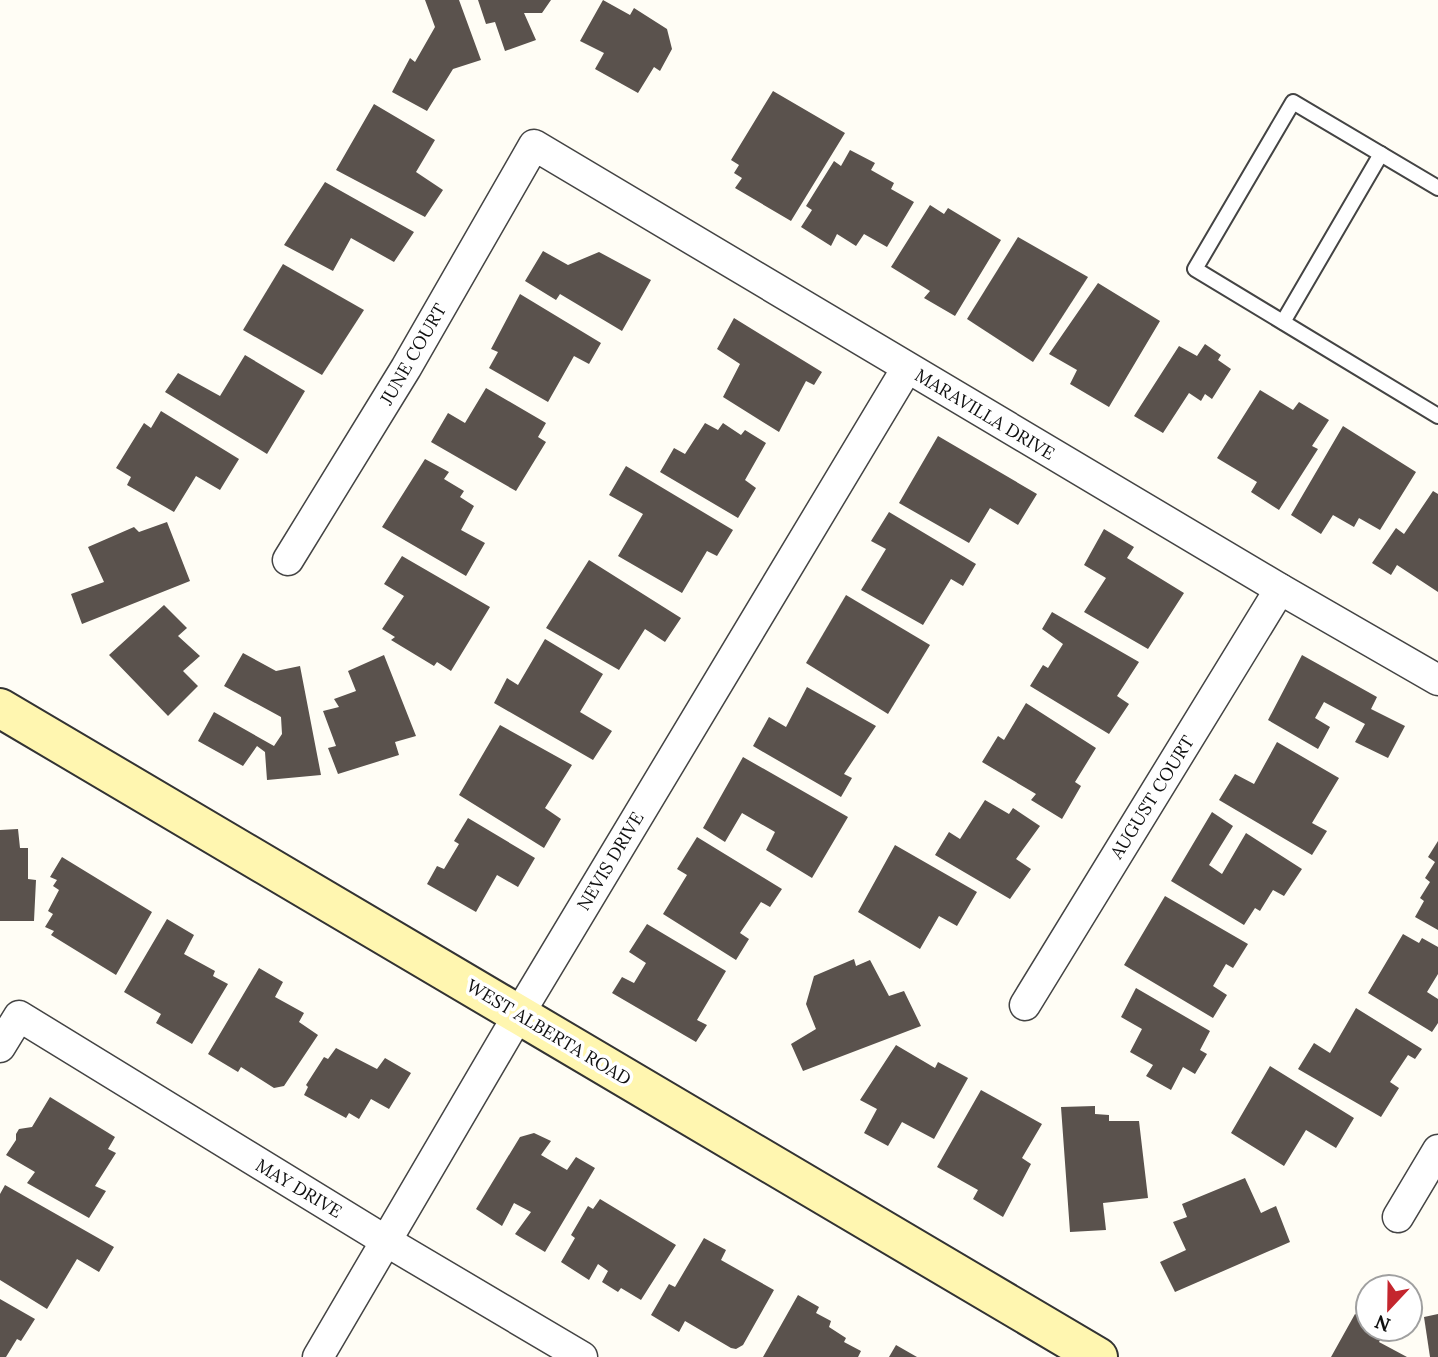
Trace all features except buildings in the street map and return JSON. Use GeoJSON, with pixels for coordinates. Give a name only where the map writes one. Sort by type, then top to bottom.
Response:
{"type":"FeatureCollection","features":[{"type":"Feature","properties":{"kind":"street","name":"MARAVILLA DRIVE"},"geometry":{"type":"LineString","coordinates":[[534,145],[1280,589],[1438,680]]}},
{"type":"Feature","properties":{"kind":"street","name":"JUNE COURT"},"geometry":{"type":"LineString","coordinates":[[288,560],[406,368],[534,145]]}},
{"type":"Feature","properties":{"kind":"street","name":"NEVIS DRIVE"},"geometry":{"type":"LineString","coordinates":[[317,1357],[519,1014],[907,368]]}},
{"type":"Feature","properties":{"kind":"street","name":"AUGUST COURT"},"geometry":{"type":"LineString","coordinates":[[1025,1004],[1280,589]]}},
{"type":"Feature","properties":{"kind":"street","name":"WEST ALBERTA ROAD"},"geometry":{"type":"LineString","coordinates":[[0,708],[1098,1357]]}},
{"type":"Feature","properties":{"kind":"street","name":"MAY DRIVE"},"geometry":{"type":"LineString","coordinates":[[0,1047],[19,1016],[386,1241],[582,1357]]}},
{"type":"Feature","properties":{"kind":"street"},"geometry":{"type":"LineString","coordinates":[[1398,1217],[1438,1150]]}},
{"type":"Feature","properties":{"kind":"lane"},"geometry":{"type":"LineString","coordinates":[[1438,188],[1293,102],[1195,269],[1438,416]]}},
{"type":"Feature","properties":{"kind":"lane"},"geometry":{"type":"LineString","coordinates":[[1283,322],[1381,154]]}}]}
